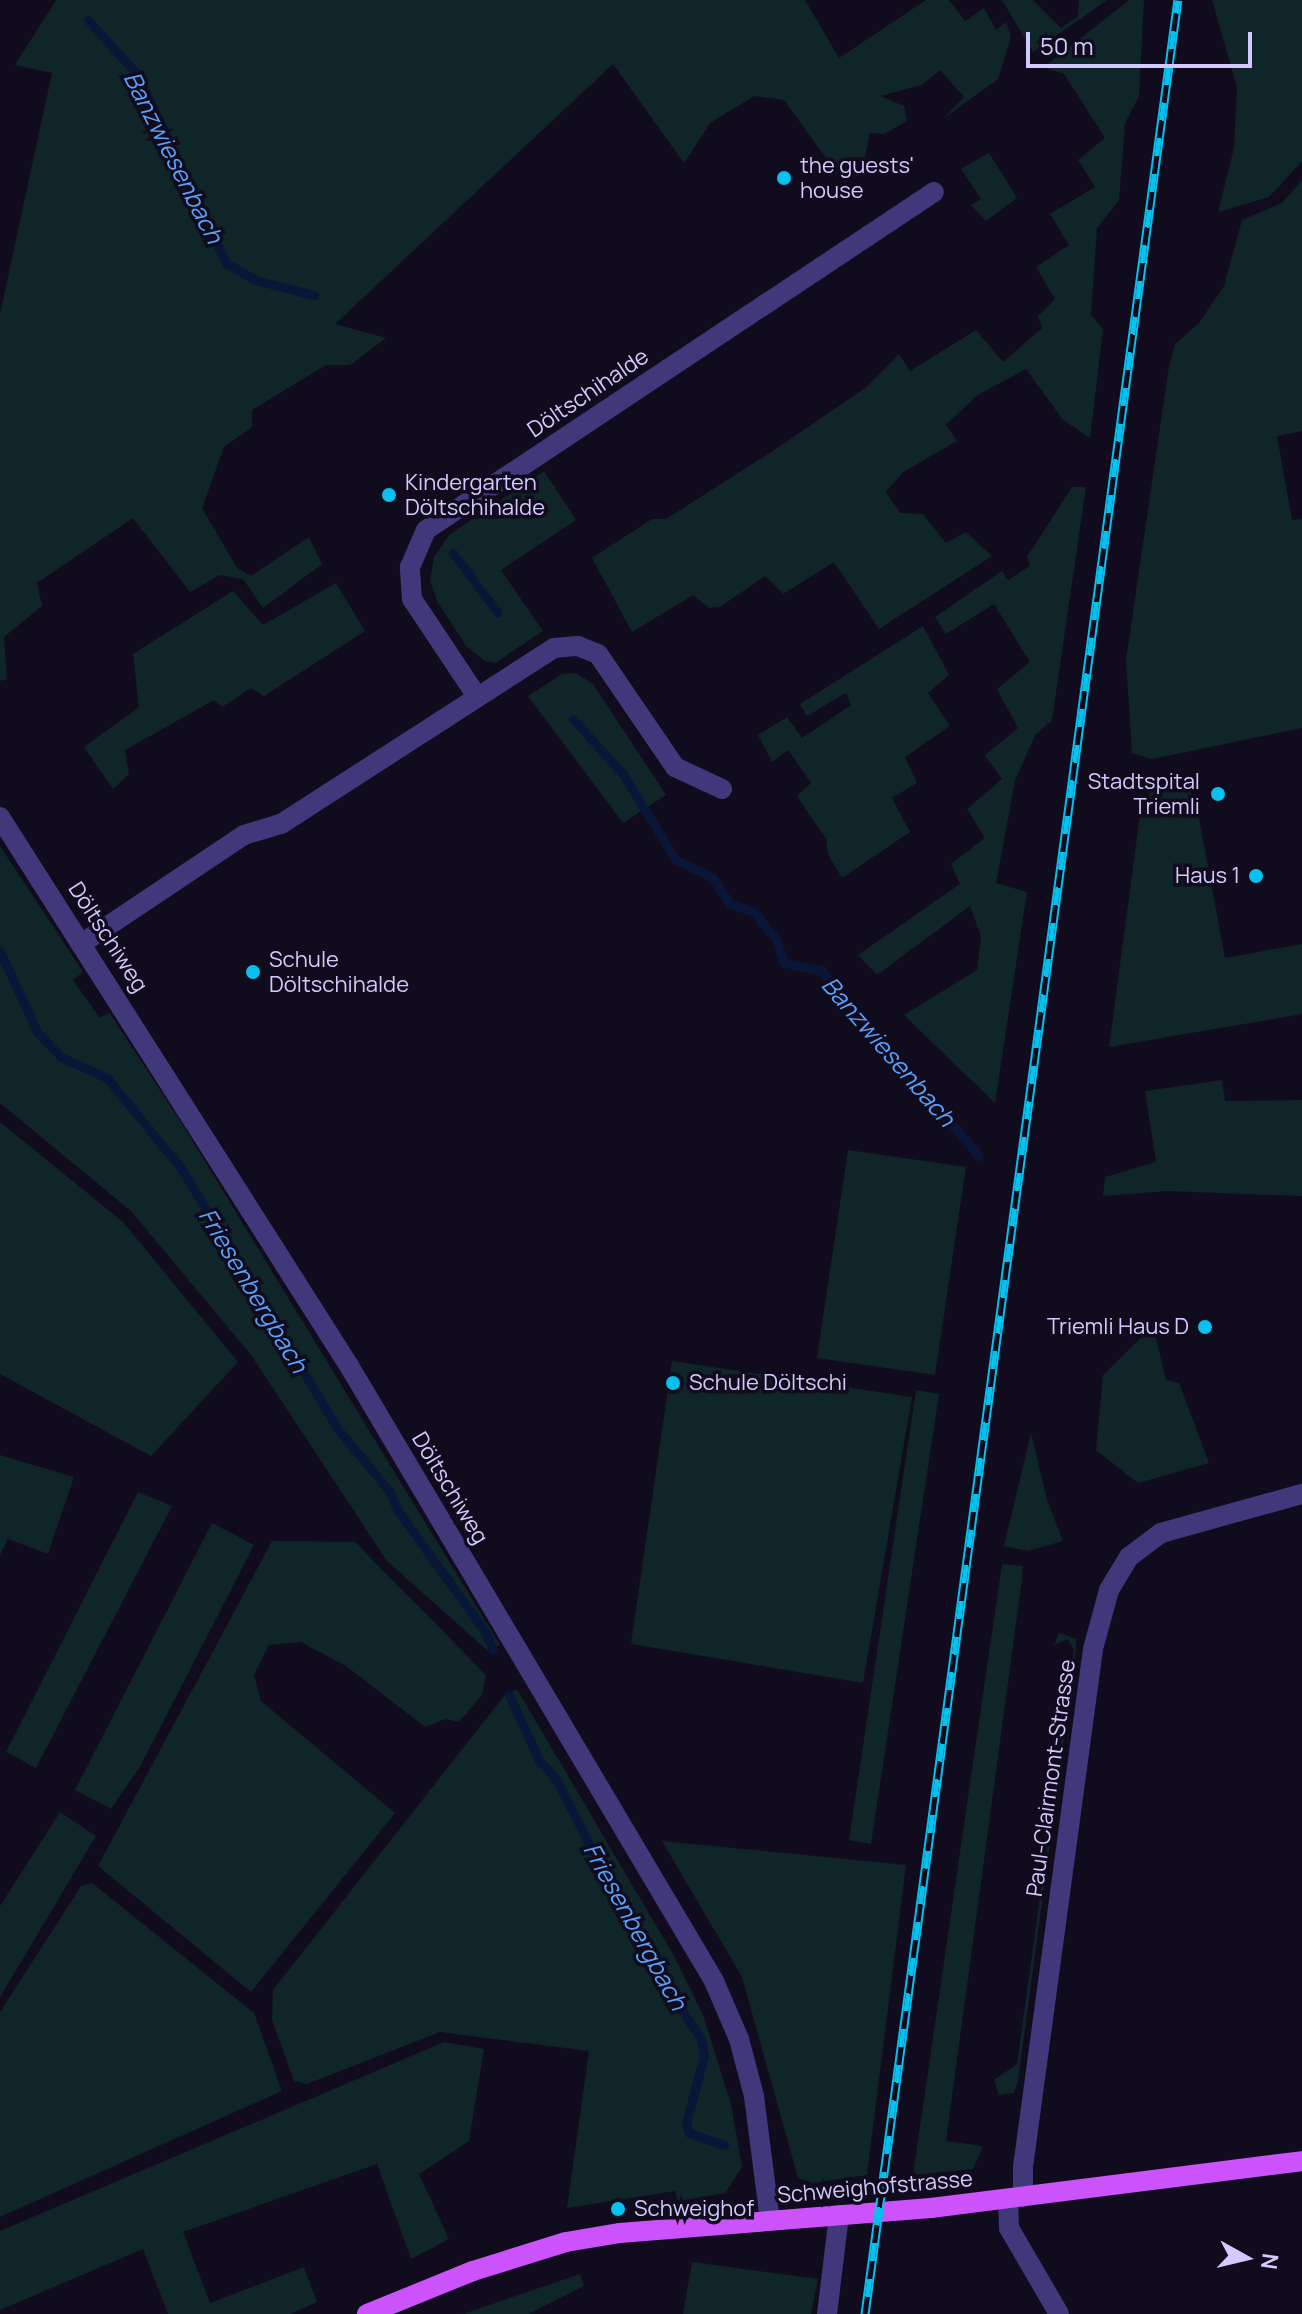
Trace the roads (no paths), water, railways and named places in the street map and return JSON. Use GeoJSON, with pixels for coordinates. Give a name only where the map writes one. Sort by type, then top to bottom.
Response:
{"type":"FeatureCollection","features":[{"type":"Feature","properties":{"kind":"main road","name":"Schweighofstrasse"},"geometry":{"type":"LineString","coordinates":[[367,2314],[473,2271],[566,2242],[1016,2198],[1302,2161]]}},
{"type":"Feature","properties":{"kind":"street","name":"Döltschihalde"},"geometry":{"type":"LineString","coordinates":[[476,695],[412,599],[410,567],[426,530],[934,192]]}},
{"type":"Feature","properties":{"kind":"street"},"geometry":{"type":"LineString","coordinates":[[84,942],[244,835],[281,824],[476,695],[554,648],[588,649],[606,662],[675,767],[722,789]]}},
{"type":"Feature","properties":{"kind":"street","name":"Döltschiweg"},"geometry":{"type":"LineString","coordinates":[[0,817],[84,942],[364,1390],[714,1981],[739,2039],[754,2096],[770,2221]]}},
{"type":"Feature","properties":{"kind":"street","name":"Paul-Clairmont-Strasse"},"geometry":{"type":"LineString","coordinates":[[1016,2198],[1023,2167],[1093,1649],[1109,1590],[1129,1557],[1161,1533],[1302,1494]]}},
{"type":"Feature","properties":{"kind":"street"},"geometry":{"type":"LineString","coordinates":[[1016,2198],[1009,2228],[1059,2314]]}},
{"type":"Feature","properties":{"kind":"street"},"geometry":{"type":"LineString","coordinates":[[827,2314],[839,2215]]}},
{"type":"Feature","properties":{"kind":"waterway","name":"Banzwiesenbach"},"geometry":{"type":"LineString","coordinates":[[88,20],[137,74],[226,263],[255,280],[314,295]]}},
{"type":"Feature","properties":{"kind":"waterway","name":"Banzwiesenbach"},"geometry":{"type":"LineString","coordinates":[[453,553],[497,612]]}},
{"type":"Feature","properties":{"kind":"waterway","name":"Banzwiesenbach"},"geometry":{"type":"LineString","coordinates":[[573,719],[623,774],[675,859],[713,878],[730,904],[754,912],[776,939],[783,962],[822,971],[979,1156]]}},
{"type":"Feature","properties":{"kind":"waterway","name":"Friesenbergbach"},"geometry":{"type":"LineString","coordinates":[[0,951],[37,1032],[61,1057],[107,1078],[181,1168],[337,1428],[390,1492],[398,1511],[486,1633],[493,1650]]}},
{"type":"Feature","properties":{"kind":"waterway","name":"Friesenbergbach"},"geometry":{"type":"LineString","coordinates":[[509,1695],[539,1760],[556,1779],[633,1930],[649,1943],[677,2003],[701,2039],[704,2056],[686,2123],[689,2133],[724,2145]]}},
{"type":"Feature","properties":{"kind":"railway"},"geometry":{"type":"LineString","coordinates":[[865,2314],[1178,0]]}},
{"type":"Feature","properties":{"kind":"place","name":"the guests' house"},"geometry":{"type":"Point","coordinates":[784,178]}},
{"type":"Feature","properties":{"kind":"place","name":"Kindergarten Döltschihalde"},"geometry":{"type":"Point","coordinates":[389,495]}},
{"type":"Feature","properties":{"kind":"place","name":"Stadtspital Triemli"},"geometry":{"type":"Point","coordinates":[1218,794]}},
{"type":"Feature","properties":{"kind":"place","name":"Haus 1"},"geometry":{"type":"Point","coordinates":[1256,876]}},
{"type":"Feature","properties":{"kind":"place","name":"Schule Döltschihalde"},"geometry":{"type":"Point","coordinates":[253,972]}},
{"type":"Feature","properties":{"kind":"place","name":"Triemli Haus D"},"geometry":{"type":"Point","coordinates":[1205,1327]}},
{"type":"Feature","properties":{"kind":"place","name":"Schule Döltschi"},"geometry":{"type":"Point","coordinates":[673,1383]}},
{"type":"Feature","properties":{"kind":"place","name":"Schweighof"},"geometry":{"type":"Point","coordinates":[618,2209]}}]}
